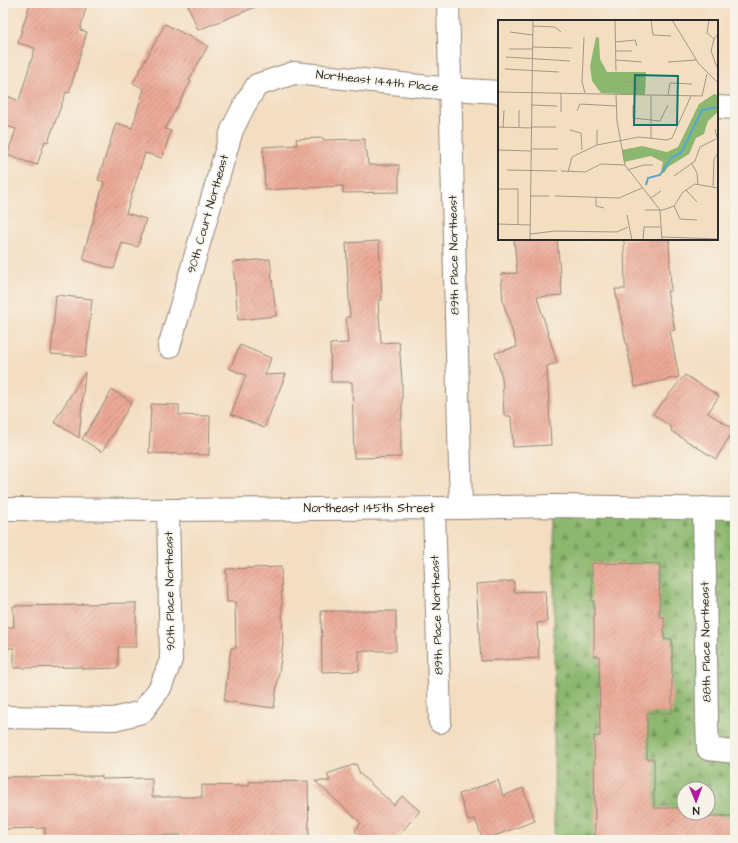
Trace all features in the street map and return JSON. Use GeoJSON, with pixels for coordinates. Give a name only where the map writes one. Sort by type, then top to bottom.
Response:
{"type":"FeatureCollection","features":[{"type":"Feature","properties":{"kind":"street","name":"89th Place Northeast"},"geometry":{"type":"LineString","coordinates":[[448,3],[461,508]]}},
{"type":"Feature","properties":{"kind":"street","name":"Northeast 144th Place"},"geometry":{"type":"LineString","coordinates":[[257,85],[294,73],[450,89],[498,92]]}},
{"type":"Feature","properties":{"kind":"street","name":"90th Court Northeast"},"geometry":{"type":"LineString","coordinates":[[169,347],[232,130],[257,85]]}},
{"type":"Feature","properties":{"kind":"street"},"geometry":{"type":"LineString","coordinates":[[718,107],[735,108]]}},
{"type":"Feature","properties":{"kind":"street","name":"Northeast 145th Street"},"geometry":{"type":"LineString","coordinates":[[3,509],[168,510],[554,506],[735,509]]}},
{"type":"Feature","properties":{"kind":"street","name":"89th Place Northeast"},"geometry":{"type":"LineString","coordinates":[[434,508],[440,722]]}},
{"type":"Feature","properties":{"kind":"street","name":"88th Place Northeast"},"geometry":{"type":"LineString","coordinates":[[704,508],[706,719],[708,749],[735,752]]}},
{"type":"Feature","properties":{"kind":"street","name":"90th Place Northeast"},"geometry":{"type":"LineString","coordinates":[[3,717],[114,719],[142,712],[160,688],[171,660],[168,510]]}},
{"type":"Feature","properties":{"kind":"green space"},"geometry":{"type":"Polygon","coordinates":[[[554,506],[735,510],[735,840],[554,840],[554,506]]]}},
{"type":"Feature","properties":{"kind":"building"},"geometry":{"type":"Polygon","coordinates":[[[30,3],[87,3],[80,30],[87,32],[69,93],[66,92],[48,142],[45,141],[37,165],[7,155],[16,129],[3,125],[3,108],[7,96],[19,101],[35,48],[18,43],[30,3]]]}},
{"type":"Feature","properties":{"kind":"building"},"geometry":{"type":"Polygon","coordinates":[[[187,3],[263,3],[263,4],[198,30],[187,3]]]}},
{"type":"Feature","properties":{"kind":"building"},"geometry":{"type":"Polygon","coordinates":[[[165,24],[208,46],[189,80],[191,81],[165,129],[171,131],[162,158],[145,153],[126,213],[146,219],[138,247],[122,243],[114,269],[84,260],[84,252],[104,182],[98,180],[116,123],[132,128],[144,89],[133,83],[165,24]]]}},
{"type":"Feature","properties":{"kind":"building"},"geometry":{"type":"Polygon","coordinates":[[[323,138],[324,140],[365,139],[365,151],[367,151],[368,165],[399,165],[399,192],[343,193],[343,186],[265,190],[263,147],[297,145],[296,139],[323,138]]]}},
{"type":"Feature","properties":{"kind":"building"},"geometry":{"type":"Polygon","coordinates":[[[514,240],[557,240],[562,295],[537,297],[557,363],[547,366],[551,445],[513,447],[511,416],[504,416],[502,378],[495,353],[517,347],[503,302],[501,274],[517,273],[514,240]]]}},
{"type":"Feature","properties":{"kind":"building"},"geometry":{"type":"Polygon","coordinates":[[[624,240],[669,240],[671,291],[667,291],[675,330],[670,331],[679,377],[635,387],[615,289],[625,289],[624,240]]]}},
{"type":"Feature","properties":{"kind":"building"},"geometry":{"type":"Polygon","coordinates":[[[379,241],[382,300],[378,300],[381,343],[399,342],[402,381],[401,457],[354,458],[352,382],[331,382],[330,344],[348,343],[346,317],[350,317],[346,243],[379,241]]]}},
{"type":"Feature","properties":{"kind":"building"},"geometry":{"type":"Polygon","coordinates":[[[270,259],[276,316],[238,320],[233,262],[270,259]]]}},
{"type":"Feature","properties":{"kind":"building"},"geometry":{"type":"Polygon","coordinates":[[[56,295],[92,299],[86,357],[51,354],[56,295]]]}},
{"type":"Feature","properties":{"kind":"building"},"geometry":{"type":"Polygon","coordinates":[[[240,345],[271,358],[265,375],[286,374],[264,428],[231,414],[246,375],[230,369],[240,345]]]}},
{"type":"Feature","properties":{"kind":"building"},"geometry":{"type":"Polygon","coordinates":[[[85,372],[79,438],[54,422],[85,372]]]}},
{"type":"Feature","properties":{"kind":"building"},"geometry":{"type":"Polygon","coordinates":[[[685,375],[719,396],[708,413],[734,429],[716,459],[671,431],[672,428],[653,414],[685,375]]]}},
{"type":"Feature","properties":{"kind":"building"},"geometry":{"type":"Polygon","coordinates":[[[112,390],[132,402],[102,452],[82,439],[112,390]]]}},
{"type":"Feature","properties":{"kind":"building"},"geometry":{"type":"Polygon","coordinates":[[[151,404],[179,405],[179,415],[210,416],[209,455],[149,453],[151,404]]]}},
{"type":"Feature","properties":{"kind":"building"},"geometry":{"type":"Polygon","coordinates":[[[592,563],[660,564],[659,617],[664,617],[664,639],[672,639],[672,713],[647,713],[647,759],[654,759],[654,808],[676,808],[676,821],[716,821],[716,816],[735,816],[735,840],[595,840],[594,736],[600,736],[599,656],[594,656],[594,601],[592,601],[592,563]]]}},
{"type":"Feature","properties":{"kind":"building"},"geometry":{"type":"Polygon","coordinates":[[[281,567],[283,644],[274,708],[224,701],[231,648],[236,648],[235,602],[227,602],[226,569],[281,567]]]}},
{"type":"Feature","properties":{"kind":"building"},"geometry":{"type":"Polygon","coordinates":[[[514,581],[514,592],[545,591],[547,622],[537,623],[539,658],[481,661],[476,584],[514,581]]]}},
{"type":"Feature","properties":{"kind":"building"},"geometry":{"type":"Polygon","coordinates":[[[136,603],[136,647],[118,647],[118,668],[14,668],[14,648],[3,648],[3,628],[14,627],[13,606],[136,603]]]}},
{"type":"Feature","properties":{"kind":"building"},"geometry":{"type":"Polygon","coordinates":[[[321,611],[396,611],[396,651],[359,651],[359,671],[322,672],[321,611]]]}},
{"type":"Feature","properties":{"kind":"building"},"geometry":{"type":"Polygon","coordinates":[[[356,764],[360,774],[394,805],[402,796],[420,811],[394,840],[366,840],[355,831],[361,823],[315,781],[330,781],[327,774],[356,764]]]}},
{"type":"Feature","properties":{"kind":"building"},"geometry":{"type":"Polygon","coordinates":[[[102,776],[102,779],[152,778],[152,797],[202,797],[202,785],[249,786],[249,782],[308,781],[309,840],[181,840],[181,835],[103,836],[103,839],[45,839],[45,828],[3,829],[3,777],[102,776]]]}},
{"type":"Feature","properties":{"kind":"building"},"geometry":{"type":"Polygon","coordinates":[[[498,780],[503,796],[523,788],[535,821],[483,840],[475,819],[468,821],[459,794],[498,780]]]}}]}
